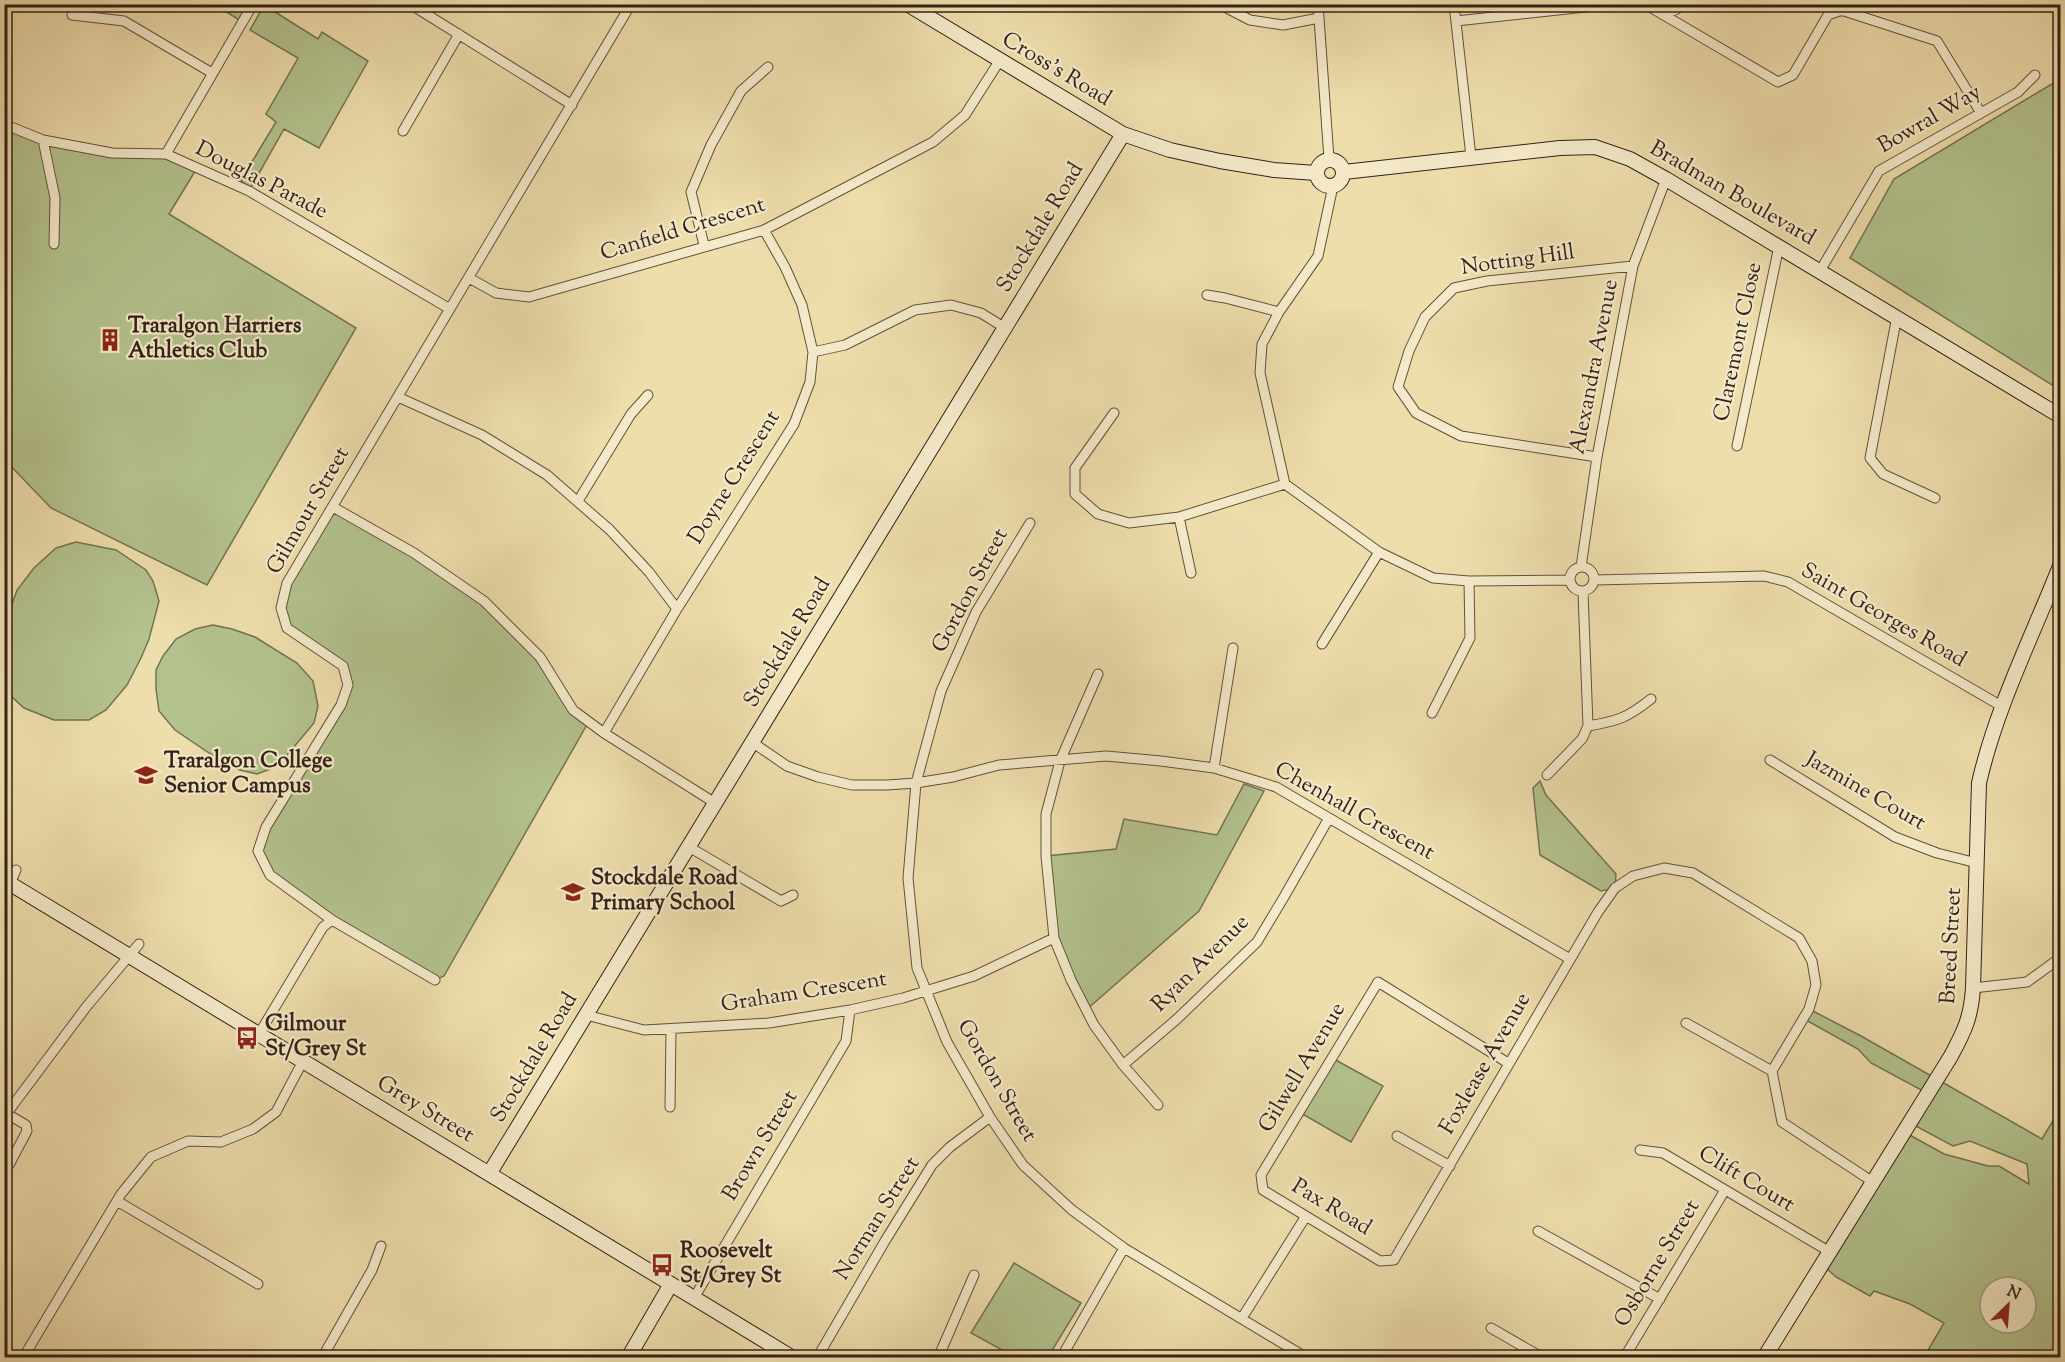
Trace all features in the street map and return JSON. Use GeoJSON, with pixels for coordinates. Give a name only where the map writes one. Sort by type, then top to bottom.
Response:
{"type":"FeatureCollection","features":[{"type":"Feature","properties":{"kind":"street"},"geometry":{"type":"LineString","coordinates":[[166,154],[253,4]]}},
{"type":"Feature","properties":{"kind":"street"},"geometry":{"type":"LineString","coordinates":[[410,4],[572,105]]}},
{"type":"Feature","properties":{"kind":"street","name":"Gilmour Street"},"geometry":{"type":"LineString","coordinates":[[332,920],[270,875],[258,851],[266,827],[342,705],[348,685],[342,666],[287,628],[281,608],[287,583],[631,4]]}},
{"type":"Feature","properties":{"kind":"street","name":"Cross's Road"},"geometry":{"type":"LineString","coordinates":[[907,4],[1123,134]]}},
{"type":"Feature","properties":{"kind":"street"},"geometry":{"type":"LineString","coordinates":[[1219,4],[1250,20],[1283,25],[1319,18]]}},
{"type":"Feature","properties":{"kind":"street"},"geometry":{"type":"LineString","coordinates":[[1318,4],[1329,159]]}},
{"type":"Feature","properties":{"kind":"street"},"geometry":{"type":"LineString","coordinates":[[1454,4],[1471,157]]}},
{"type":"Feature","properties":{"kind":"street"},"geometry":{"type":"LineString","coordinates":[[1456,21],[1613,4]]}},
{"type":"Feature","properties":{"kind":"street"},"geometry":{"type":"LineString","coordinates":[[1645,4],[1778,82],[1793,75],[1828,15],[1839,11],[1937,41],[1981,113]]}},
{"type":"Feature","properties":{"kind":"street"},"geometry":{"type":"LineString","coordinates":[[1663,15],[1677,9],[1680,4]]}},
{"type":"Feature","properties":{"kind":"street"},"geometry":{"type":"LineString","coordinates":[[72,15],[124,21],[212,73]]}},
{"type":"Feature","properties":{"kind":"street"},"geometry":{"type":"LineString","coordinates":[[403,131],[459,34]]}},
{"type":"Feature","properties":{"kind":"street","name":"Canfield Crescent"},"geometry":{"type":"LineString","coordinates":[[469,278],[496,293],[529,297],[764,230],[933,142],[965,115],[1000,60]]}},
{"type":"Feature","properties":{"kind":"street"},"geometry":{"type":"LineString","coordinates":[[705,245],[691,192],[711,145],[741,90],[768,67]]}},
{"type":"Feature","properties":{"kind":"street","name":"Bowral Way"},"geometry":{"type":"LineString","coordinates":[[1820,271],[1879,171],[2018,92],[2035,75]]}},
{"type":"Feature","properties":{"kind":"street","name":"Douglas Parade"},"geometry":{"type":"LineString","coordinates":[[4,124],[43,140],[112,153],[166,154],[249,191],[450,309]]}},
{"type":"Feature","properties":{"kind":"street"},"geometry":{"type":"LineString","coordinates":[[1123,134],[1170,150],[1220,161],[1275,170],[1316,172]]}},
{"type":"Feature","properties":{"kind":"street","name":"Stockdale Road"},"geometry":{"type":"LineString","coordinates":[[489,1174],[1123,134]]}},
{"type":"Feature","properties":{"kind":"street"},"geometry":{"type":"LineString","coordinates":[[43,140],[55,198],[54,244]]}},
{"type":"Feature","properties":{"kind":"street","name":"Bradman Boulevard"},"geometry":{"type":"LineString","coordinates":[[1344,172],[1560,148],[1596,147],[1630,159],[1666,179],[2061,416]]}},
{"type":"Feature","properties":{"kind":"street"},"geometry":{"type":"LineString","coordinates":[[1329,159],[1339,163],[1344,172],[1341,181],[1333,186],[1322,184],[1316,172],[1320,163],[1329,159]]}},
{"type":"Feature","properties":{"kind":"street","name":"Alexandra Avenue"},"geometry":{"type":"LineString","coordinates":[[1581,567],[1597,457],[1634,266],[1666,179]]}},
{"type":"Feature","properties":{"kind":"street"},"geometry":{"type":"LineString","coordinates":[[1333,186],[1318,256],[1279,312],[1262,344],[1260,373],[1285,484],[1379,552],[1434,578],[1469,581],[1570,579]]}},
{"type":"Feature","properties":{"kind":"street","name":"Doyne Crescent"},"geometry":{"type":"LineString","coordinates":[[604,733],[677,609],[794,424],[810,382],[813,352],[802,305],[786,267],[764,230]]}},
{"type":"Feature","properties":{"kind":"street","name":"Claremont Close"},"geometry":{"type":"LineString","coordinates":[[1737,446],[1779,246]]}},
{"type":"Feature","properties":{"kind":"street","name":"Notting Hill"},"geometry":{"type":"LineString","coordinates":[[1597,457],[1461,436],[1416,413],[1398,387],[1409,351],[1425,317],[1454,288],[1487,281],[1634,266]]}},
{"type":"Feature","properties":{"kind":"street"},"geometry":{"type":"LineString","coordinates":[[1207,295],[1279,312]]}},
{"type":"Feature","properties":{"kind":"street"},"geometry":{"type":"LineString","coordinates":[[813,352],[845,345],[915,310],[942,306],[951,305],[981,313],[1005,328]]}},
{"type":"Feature","properties":{"kind":"street"},"geometry":{"type":"LineString","coordinates":[[1897,316],[1870,458],[1883,474],[1935,498]]}},
{"type":"Feature","properties":{"kind":"street"},"geometry":{"type":"LineString","coordinates":[[578,501],[631,414],[648,395]]}},
{"type":"Feature","properties":{"kind":"street"},"geometry":{"type":"LineString","coordinates":[[398,397],[482,435],[547,475],[610,530],[641,563],[677,609]]}},
{"type":"Feature","properties":{"kind":"street"},"geometry":{"type":"LineString","coordinates":[[1114,413],[1075,468],[1075,494],[1098,514],[1129,523],[1179,517],[1285,484]]}},
{"type":"Feature","properties":{"kind":"street"},"geometry":{"type":"LineString","coordinates":[[333,507],[414,553],[484,601],[540,657],[573,710],[604,733],[715,803]]}},
{"type":"Feature","properties":{"kind":"street"},"geometry":{"type":"LineString","coordinates":[[1179,517],[1191,573]]}},
{"type":"Feature","properties":{"kind":"street","name":"Gordon Street"},"geometry":{"type":"LineString","coordinates":[[1030,523],[976,612],[941,691],[916,783],[908,878],[916,968],[947,1041],[990,1117],[1023,1165],[1072,1210],[1124,1248],[1307,1358]]}},
{"type":"Feature","properties":{"kind":"street"},"geometry":{"type":"LineString","coordinates":[[1322,644],[1379,552]]}},
{"type":"Feature","properties":{"kind":"street","name":"Breed Street"},"geometry":{"type":"LineString","coordinates":[[1764,1358],[1946,1064],[1965,1029],[1971,1012],[1973,988],[1979,783],[1983,764],[2003,707],[2061,566]]}},
{"type":"Feature","properties":{"kind":"street"},"geometry":{"type":"LineString","coordinates":[[1581,567],[1589,569],[1595,580],[1591,588],[1583,592],[1572,587],[1570,579],[1573,571],[1581,567]]}},
{"type":"Feature","properties":{"kind":"street","name":"Saint Georges Road"},"geometry":{"type":"LineString","coordinates":[[1595,580],[1764,576],[1788,582],[2003,707]]}},
{"type":"Feature","properties":{"kind":"street"},"geometry":{"type":"LineString","coordinates":[[1432,713],[1470,638],[1469,581]]}},
{"type":"Feature","properties":{"kind":"street"},"geometry":{"type":"LineString","coordinates":[[1547,775],[1582,739],[1588,726],[1583,592]]}},
{"type":"Feature","properties":{"kind":"street"},"geometry":{"type":"LineString","coordinates":[[1214,768],[1233,648]]}},
{"type":"Feature","properties":{"kind":"street"},"geometry":{"type":"LineString","coordinates":[[1098,674],[1060,761],[1046,814],[1046,856],[1054,938],[1071,980],[1094,1025],[1123,1065],[1158,1105]]}},
{"type":"Feature","properties":{"kind":"street"},"geometry":{"type":"LineString","coordinates":[[1588,726],[1609,723],[1631,715],[1651,699]]}},
{"type":"Feature","properties":{"kind":"street","name":"Chenhall Crescent"},"geometry":{"type":"LineString","coordinates":[[752,742],[787,766],[818,777],[852,785],[916,783],[953,777],[999,765],[1106,756],[1161,760],[1214,768],[1276,787],[1570,959]]}},
{"type":"Feature","properties":{"kind":"street","name":"Jazmine Court"},"geometry":{"type":"LineString","coordinates":[[1770,760],[1894,837],[1937,853],[1977,863]]}},
{"type":"Feature","properties":{"kind":"street","name":"Ryan Avenue"},"geometry":{"type":"LineString","coordinates":[[1123,1065],[1177,1019],[1257,942],[1329,818]]}},
{"type":"Feature","properties":{"kind":"street"},"geometry":{"type":"LineString","coordinates":[[689,847],[780,901],[793,895]]}},
{"type":"Feature","properties":{"kind":"street","name":"Foxlease Avenue"},"geometry":{"type":"LineString","coordinates":[[1394,1260],[1598,912],[1615,888],[1633,876],[1664,868],[1693,873],[1799,938],[1812,961],[1816,985],[1809,1009],[1772,1071]]}},
{"type":"Feature","properties":{"kind":"street"},"geometry":{"type":"LineString","coordinates":[[7,882],[16,870]]}},
{"type":"Feature","properties":{"kind":"street","name":"Grey Street"},"geometry":{"type":"LineString","coordinates":[[7,882],[787,1356]]}},
{"type":"Feature","properties":{"kind":"street"},"geometry":{"type":"LineString","coordinates":[[259,1035],[324,927],[332,920],[435,980]]}},
{"type":"Feature","properties":{"kind":"street","name":"Graham Crescent"},"geometry":{"type":"LineString","coordinates":[[586,1015],[644,1030],[769,1023],[850,1010],[903,998],[974,976],[1054,938]]}},
{"type":"Feature","properties":{"kind":"street"},"geometry":{"type":"LineString","coordinates":[[4,1167],[9,1165],[27,1131],[27,1125],[5,1114],[87,1006],[139,944]]}},
{"type":"Feature","properties":{"kind":"street"},"geometry":{"type":"LineString","coordinates":[[1973,988],[2027,982],[2061,958]]}},
{"type":"Feature","properties":{"kind":"street","name":"Gilwell Avenue"},"geometry":{"type":"LineString","coordinates":[[1261,1175],[1378,982],[1508,1063]]}},
{"type":"Feature","properties":{"kind":"street","name":"Brown Street"},"geometry":{"type":"LineString","coordinates":[[694,1298],[846,1041],[850,1010]]}},
{"type":"Feature","properties":{"kind":"street"},"geometry":{"type":"LineString","coordinates":[[1686,1023],[1772,1071],[1782,1122],[1873,1182]]}},
{"type":"Feature","properties":{"kind":"street"},"geometry":{"type":"LineString","coordinates":[[670,1107],[671,1029]]}},
{"type":"Feature","properties":{"kind":"street"},"geometry":{"type":"LineString","coordinates":[[23,1358],[117,1201],[151,1157],[188,1141],[221,1142],[253,1129],[276,1112],[303,1061]]}},
{"type":"Feature","properties":{"kind":"street","name":"Norman Street"},"geometry":{"type":"LineString","coordinates":[[818,1358],[885,1241],[932,1165],[975,1126],[990,1117]]}},
{"type":"Feature","properties":{"kind":"street"},"geometry":{"type":"LineString","coordinates":[[1397,1136],[1450,1166]]}},
{"type":"Feature","properties":{"kind":"street","name":"Clift Court"},"geometry":{"type":"LineString","coordinates":[[1640,1150],[1663,1153],[1830,1252]]}},
{"type":"Feature","properties":{"kind":"street","name":"Pax Road"},"geometry":{"type":"LineString","coordinates":[[1261,1175],[1263,1190],[1380,1261],[1394,1260]]}},
{"type":"Feature","properties":{"kind":"street","name":"Osborne Street"},"geometry":{"type":"LineString","coordinates":[[1624,1358],[1725,1190]]}},
{"type":"Feature","properties":{"kind":"street"},"geometry":{"type":"LineString","coordinates":[[117,1201],[258,1284]]}},
{"type":"Feature","properties":{"kind":"street"},"geometry":{"type":"LineString","coordinates":[[1242,1318],[1306,1216]]}},
{"type":"Feature","properties":{"kind":"street"},"geometry":{"type":"LineString","coordinates":[[1539,1231],[1660,1299]]}},
{"type":"Feature","properties":{"kind":"street"},"geometry":{"type":"LineString","coordinates":[[322,1358],[372,1270],[381,1246]]}},
{"type":"Feature","properties":{"kind":"street"},"geometry":{"type":"LineString","coordinates":[[1061,1358],[1124,1248]]}},
{"type":"Feature","properties":{"kind":"street"},"geometry":{"type":"LineString","coordinates":[[938,1358],[974,1275]]}},
{"type":"Feature","properties":{"kind":"street"},"geometry":{"type":"LineString","coordinates":[[628,1358],[671,1284]]}},
{"type":"Feature","properties":{"kind":"street"},"geometry":{"type":"LineString","coordinates":[[1491,1328],[1543,1358]]}},
{"type":"Feature","properties":{"kind":"green space"},"geometry":{"type":"Polygon","coordinates":[[[216,5],[253,5],[242,22],[216,5]]]}},
{"type":"Feature","properties":{"kind":"green space"},"geometry":{"type":"Polygon","coordinates":[[[264,5],[318,39],[322,32],[368,61],[319,148],[284,129],[249,191],[241,180],[276,122],[266,114],[298,58],[250,30],[264,5]]]}},
{"type":"Feature","properties":{"kind":"green space"},"geometry":{"type":"Polygon","coordinates":[[[2060,79],[2060,390],[1850,258],[1894,179],[2060,79]]]}},
{"type":"Feature","properties":{"kind":"green space"},"geometry":{"type":"Polygon","coordinates":[[[4,124],[43,140],[112,153],[166,154],[197,168],[169,214],[356,328],[207,585],[51,508],[5,460],[4,124]]]}},
{"type":"Feature","properties":{"kind":"green space"},"geometry":{"type":"Polygon","coordinates":[[[333,507],[484,601],[540,657],[573,710],[589,721],[444,976],[435,980],[341,925],[270,875],[258,851],[266,827],[348,685],[342,666],[287,628],[281,608],[287,583],[333,507]]]}},
{"type":"Feature","properties":{"kind":"green space"},"geometry":{"type":"Polygon","coordinates":[[[76,542],[116,550],[146,570],[153,581],[159,601],[149,639],[141,658],[127,685],[106,710],[89,720],[54,720],[24,708],[12,697],[5,672],[5,631],[17,590],[34,568],[56,548],[76,542]]]}},
{"type":"Feature","properties":{"kind":"green space"},"geometry":{"type":"Polygon","coordinates":[[[213,625],[255,637],[297,663],[313,681],[318,706],[314,723],[273,768],[257,774],[240,770],[218,759],[175,730],[159,711],[156,670],[163,656],[176,639],[195,629],[213,625]]]}},
{"type":"Feature","properties":{"kind":"green space"},"geometry":{"type":"Polygon","coordinates":[[[1540,781],[1546,795],[1616,874],[1615,888],[1601,891],[1540,855],[1533,788],[1540,781]]]}},
{"type":"Feature","properties":{"kind":"green space"},"geometry":{"type":"Polygon","coordinates":[[[1244,784],[1264,791],[1199,911],[1086,1010],[1054,938],[1046,856],[1116,849],[1124,819],[1217,835],[1244,784]]]}},
{"type":"Feature","properties":{"kind":"green space"},"geometry":{"type":"Polygon","coordinates":[[[1809,1009],[2042,1139],[2060,1109],[2060,1357],[1924,1357],[1944,1323],[1910,1304],[1874,1291],[1870,1296],[1836,1277],[1826,1268],[1908,1134],[1944,1154],[1988,1166],[1999,1166],[2029,1184],[2027,1164],[1970,1141],[1953,1146],[1912,1124],[1927,1093],[1871,1063],[1858,1049],[1804,1019],[1809,1009]]]}},
{"type":"Feature","properties":{"kind":"green space"},"geometry":{"type":"Polygon","coordinates":[[[1332,1058],[1383,1086],[1351,1142],[1299,1112],[1332,1058]]]}},
{"type":"Feature","properties":{"kind":"green space"},"geometry":{"type":"Polygon","coordinates":[[[1014,1263],[1081,1303],[1048,1357],[1015,1357],[971,1333],[1014,1263]]]}},
{"type":"Feature","properties":{"kind":"place","name":"Traralgon Harriers Athletics Club"},"geometry":{"type":"Point","coordinates":[110,340]}},
{"type":"Feature","properties":{"kind":"place","name":"Traralgon College Senior Campus"},"geometry":{"type":"Point","coordinates":[146,775]}},
{"type":"Feature","properties":{"kind":"place","name":"Stockdale Road Primary School"},"geometry":{"type":"Point","coordinates":[573,892]}},
{"type":"Feature","properties":{"kind":"place","name":"Gilmour St/Grey St"},"geometry":{"type":"Point","coordinates":[247,1038]}},
{"type":"Feature","properties":{"kind":"place","name":"Roosevelt St/Grey St"},"geometry":{"type":"Point","coordinates":[662,1265]}}]}
